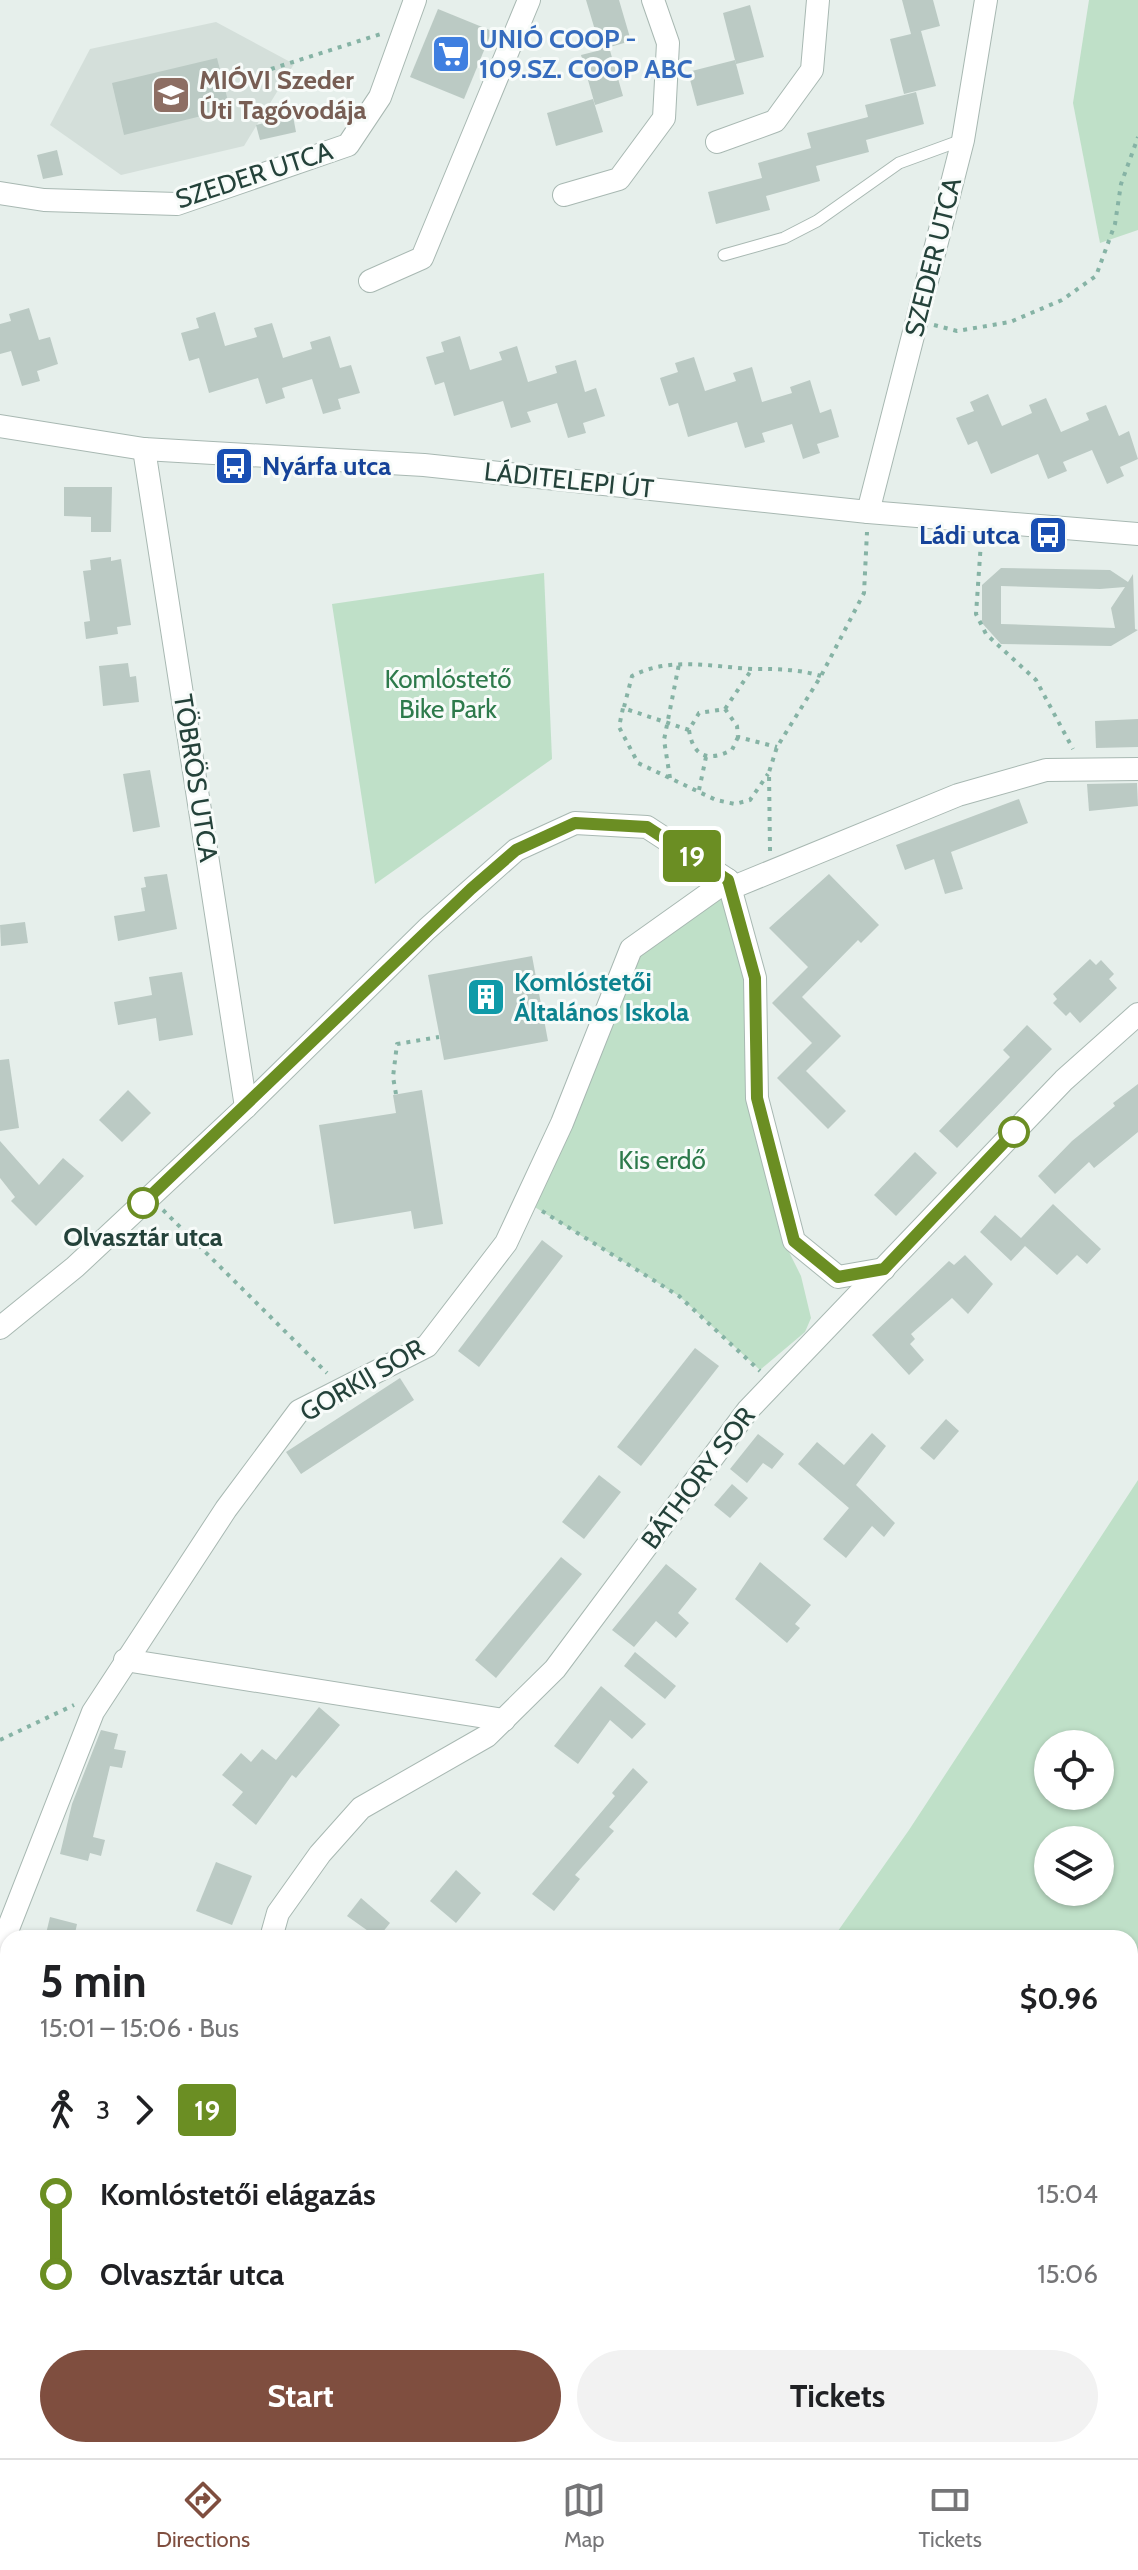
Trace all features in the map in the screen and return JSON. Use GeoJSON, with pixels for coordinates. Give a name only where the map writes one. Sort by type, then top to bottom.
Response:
{"type":"FeatureCollection","features":[{"type":"Feature","properties":{"kind":"street","name":"SZEDER UTCA"},"geometry":{"type":"LineString","coordinates":[[0,193],[44,200],[177,204],[348,145],[380,97],[415,0]]}},
{"type":"Feature","properties":{"kind":"street"},"geometry":{"type":"LineString","coordinates":[[370,281],[422,258],[529,0]]}},
{"type":"Feature","properties":{"kind":"street"},"geometry":{"type":"LineString","coordinates":[[564,195],[619,179],[664,118],[668,43],[653,0]]}},
{"type":"Feature","properties":{"kind":"street"},"geometry":{"type":"LineString","coordinates":[[717,142],[775,121],[812,70],[818,0]]}},
{"type":"Feature","properties":{"kind":"street","name":"SZEDER UTCA"},"geometry":{"type":"LineString","coordinates":[[868,512],[963,140],[986,0]]}},
{"type":"Feature","properties":{"kind":"street","name":"LÁDITELEPI ÚT"},"geometry":{"type":"LineString","coordinates":[[0,426],[144,449],[424,465],[868,512],[1138,534]]}},
{"type":"Feature","properties":{"kind":"street","name":"TÖBRÖS UTCA"},"geometry":{"type":"LineString","coordinates":[[144,449],[246,1107]]}},
{"type":"Feature","properties":{"kind":"street","name":"GORKIJ SOR"},"geometry":{"type":"LineString","coordinates":[[7,1930],[87,1726],[125,1660],[226,1509],[299,1411],[427,1346],[506,1243],[562,1123],[631,949],[730,884],[958,795],[1046,770],[1138,769]]}},
{"type":"Feature","properties":{"kind":"street"},"geometry":{"type":"LineString","coordinates":[[0,1328],[75,1267],[246,1107],[427,929],[516,850],[575,823],[647,827],[730,884],[755,978],[757,1098],[794,1241],[838,1277],[884,1269]]}},
{"type":"Feature","properties":{"kind":"street","name":"BÁTHORY SOR"},"geometry":{"type":"LineString","coordinates":[[273,1930],[278,1913],[320,1854],[361,1808],[487,1736],[555,1669],[748,1410],[1064,1080],[1138,1014]]}},
{"type":"Feature","properties":{"kind":"street"},"geometry":{"type":"LineString","coordinates":[[125,1660],[504,1720]]}},
{"type":"Feature","properties":{"kind":"lane"},"geometry":{"type":"LineString","coordinates":[[724,255],[795,232],[817,221],[899,163],[963,140]]}},
{"type":"Feature","properties":{"kind":"path"},"geometry":{"type":"LineString","coordinates":[[271,69],[384,33]]}},
{"type":"Feature","properties":{"kind":"path"},"geometry":{"type":"LineString","coordinates":[[918,321],[957,331],[1010,322],[1062,300],[1096,276],[1115,224],[1121,184],[1138,137]]}},
{"type":"Feature","properties":{"kind":"path"},"geometry":{"type":"LineString","coordinates":[[821,676],[798,669],[679,664],[651,667],[632,676],[619,727],[638,763],[716,800],[735,804],[750,800],[769,772],[777,747],[821,676],[864,593],[868,512]]}},
{"type":"Feature","properties":{"kind":"path"},"geometry":{"type":"LineString","coordinates":[[981,542],[976,614],[986,634],[1016,659],[1042,689],[1083,770]]}},
{"type":"Feature","properties":{"kind":"path"},"geometry":{"type":"LineString","coordinates":[[670,778],[665,755],[666,722],[674,698],[679,664]]}},
{"type":"Feature","properties":{"kind":"path"},"geometry":{"type":"LineString","coordinates":[[725,709],[737,726],[738,737],[732,750],[720,756],[697,754],[691,744],[689,730],[699,713],[725,709],[752,669]]}},
{"type":"Feature","properties":{"kind":"path"},"geometry":{"type":"LineString","coordinates":[[623,708],[689,730]]}},
{"type":"Feature","properties":{"kind":"path"},"geometry":{"type":"LineString","coordinates":[[738,737],[777,747]]}},
{"type":"Feature","properties":{"kind":"path"},"geometry":{"type":"LineString","coordinates":[[698,791],[706,757]]}},
{"type":"Feature","properties":{"kind":"path"},"geometry":{"type":"LineString","coordinates":[[769,772],[771,870]]}},
{"type":"Feature","properties":{"kind":"path"},"geometry":{"type":"LineString","coordinates":[[396,1094],[393,1077],[397,1044],[439,1037]]}},
{"type":"Feature","properties":{"kind":"path"},"geometry":{"type":"LineString","coordinates":[[150,1197],[343,1389]]}},
{"type":"Feature","properties":{"kind":"path"},"geometry":{"type":"LineString","coordinates":[[525,1201],[679,1296],[773,1383]]}},
{"type":"Feature","properties":{"kind":"path"},"geometry":{"type":"LineString","coordinates":[[0,1740],[84,1701]]}},
{"type":"Feature","properties":{"kind":"shaded area","name":"MIÓVI Szeder Úti Tagóvodája"},"geometry":{"type":"Polygon","coordinates":[[[216,22],[294,64],[244,146],[121,175],[50,125],[90,49],[216,22]]]}},
{"type":"Feature","properties":{"kind":"green space"},"geometry":{"type":"Polygon","coordinates":[[[1089,0],[1138,0],[1138,230],[1100,243],[1073,103],[1089,0]]]}},
{"type":"Feature","properties":{"kind":"green space","name":"Komlóstető Bike Park"},"geometry":{"type":"Polygon","coordinates":[[[544,573],[552,759],[375,884],[332,604],[544,573]]]}},
{"type":"Feature","properties":{"kind":"green space","name":"Kis erdő"},"geometry":{"type":"Polygon","coordinates":[[[731,888],[755,978],[757,1098],[785,1244],[801,1276],[811,1318],[805,1332],[760,1370],[679,1296],[525,1201],[631,949],[731,888]]]}},
{"type":"Feature","properties":{"kind":"green space"},"geometry":{"type":"Polygon","coordinates":[[[1138,1480],[1138,1930],[839,1930],[909,1830],[1138,1480]]]}},
{"type":"Feature","properties":{"kind":"building"},"geometry":{"type":"Polygon","coordinates":[[[586,0],[619,0],[631,41],[609,47],[623,96],[595,105],[581,55],[601,50],[586,0]]]}},
{"type":"Feature","properties":{"kind":"building"},"geometry":{"type":"Polygon","coordinates":[[[902,0],[933,0],[940,26],[921,31],[936,86],[904,94],[890,39],[911,34],[902,0]]]}},
{"type":"Feature","properties":{"kind":"building"},"geometry":{"type":"Polygon","coordinates":[[[750,5],[764,57],[736,64],[723,13],[750,5]]]}},
{"type":"Feature","properties":{"kind":"building","name":"UNIÓ COOP - 109.SZ. COOP ABC"},"geometry":{"type":"Polygon","coordinates":[[[438,9],[492,31],[464,99],[410,77],[438,9]]]}},
{"type":"Feature","properties":{"kind":"building"},"geometry":{"type":"Polygon","coordinates":[[[217,58],[230,109],[124,135],[112,83],[217,58]]]}},
{"type":"Feature","properties":{"kind":"building"},"geometry":{"type":"Polygon","coordinates":[[[735,60],[744,94],[697,106],[688,72],[735,60]]]}},
{"type":"Feature","properties":{"kind":"building"},"geometry":{"type":"Polygon","coordinates":[[[916,92],[924,124],[866,140],[869,152],[816,166],[820,181],[766,196],[770,210],[716,224],[708,192],[762,178],[758,163],[811,148],[807,133],[868,117],[865,105],[916,92]]]}},
{"type":"Feature","properties":{"kind":"building"},"geometry":{"type":"Polygon","coordinates":[[[593,99],[603,132],[556,146],[547,113],[593,99]]]}},
{"type":"Feature","properties":{"kind":"building"},"geometry":{"type":"Polygon","coordinates":[[[293,116],[296,132],[260,140],[256,125],[293,116]]]}},
{"type":"Feature","properties":{"kind":"building"},"geometry":{"type":"Polygon","coordinates":[[[57,150],[63,175],[43,179],[37,155],[57,150]]]}},
{"type":"Feature","properties":{"kind":"building"},"geometry":{"type":"Polygon","coordinates":[[[29,308],[39,340],[50,337],[58,364],[37,371],[40,381],[22,386],[11,351],[0,354],[0,324],[11,321],[9,314],[29,308]]]}},
{"type":"Feature","properties":{"kind":"building"},"geometry":{"type":"Polygon","coordinates":[[[215,312],[225,346],[257,337],[254,328],[272,323],[283,358],[312,349],[310,342],[330,336],[340,368],[351,365],[360,393],[338,399],[341,409],[323,414],[312,379],[282,388],[285,398],[266,404],[258,378],[209,393],[199,358],[189,361],[181,333],[199,328],[196,318],[215,312]]]}},
{"type":"Feature","properties":{"kind":"building"},"geometry":{"type":"Polygon","coordinates":[[[460,336],[470,370],[502,360],[499,352],[517,346],[528,382],[557,373],[555,366],[576,360],[585,392],[596,388],[605,416],[583,423],[586,433],[568,438],[557,403],[527,412],[531,422],[511,428],[503,401],[454,416],[444,382],[435,385],[426,357],[444,352],[441,342],[460,336]]]}},
{"type":"Feature","properties":{"kind":"building"},"geometry":{"type":"Polygon","coordinates":[[[694,357],[705,391],[736,381],[733,373],[752,367],[762,402],[792,393],[790,387],[810,380],[820,413],[831,409],[839,437],[817,444],[820,453],[803,459],[792,424],[762,433],[765,442],[745,448],[737,422],[688,437],[678,403],[669,406],[660,378],[678,372],[675,363],[694,357]]]}},
{"type":"Feature","properties":{"kind":"building"},"geometry":{"type":"Polygon","coordinates":[[[988,394],[1002,426],[1032,413],[1029,405],[1046,398],[1061,432],[1089,420],[1086,413],[1106,405],[1119,436],[1129,431],[1138,459],[1120,467],[1124,476],[1107,484],[1092,450],[1063,462],[1067,471],[1048,479],[1038,454],[991,474],[977,441],[968,445],[956,418],[974,411],[970,402],[988,394]]]}},
{"type":"Feature","properties":{"kind":"building"},"geometry":{"type":"Polygon","coordinates":[[[64,487],[112,487],[111,532],[91,532],[91,517],[64,516],[64,487]]]}},
{"type":"Feature","properties":{"kind":"building"},"geometry":{"type":"Polygon","coordinates":[[[111,557],[111,561],[121,559],[131,625],[117,627],[118,634],[86,639],[84,622],[90,621],[83,571],[91,570],[90,560],[111,557]]]}},
{"type":"Feature","properties":{"kind":"building"},"geometry":{"type":"Polygon","coordinates":[[[1001,568],[1110,570],[1128,582],[1133,574],[1135,629],[1138,630],[1111,646],[1001,644],[982,623],[982,585],[1001,568]],[[1001,586],[1001,624],[1115,628],[1111,608],[1125,587],[1001,586]]]}},
{"type":"Feature","properties":{"kind":"building"},"geometry":{"type":"Polygon","coordinates":[[[128,663],[130,677],[136,676],[139,702],[103,706],[99,666],[128,663]]]}},
{"type":"Feature","properties":{"kind":"building"},"geometry":{"type":"Polygon","coordinates":[[[1138,719],[1138,747],[1096,748],[1095,721],[1138,719]]]}},
{"type":"Feature","properties":{"kind":"building"},"geometry":{"type":"Polygon","coordinates":[[[150,770],[160,827],[133,832],[123,774],[150,770]]]}},
{"type":"Feature","properties":{"kind":"building"},"geometry":{"type":"Polygon","coordinates":[[[1137,783],[1138,806],[1089,811],[1087,784],[1137,783]]]}},
{"type":"Feature","properties":{"kind":"building"},"geometry":{"type":"Polygon","coordinates":[[[1019,799],[1028,823],[951,852],[963,889],[945,894],[934,859],[905,870],[896,845],[1019,799]]]}},
{"type":"Feature","properties":{"kind":"building"},"geometry":{"type":"Polygon","coordinates":[[[167,874],[177,929],[118,941],[114,916],[145,911],[141,888],[146,887],[144,877],[167,874]]]}},
{"type":"Feature","properties":{"kind":"building"},"geometry":{"type":"Polygon","coordinates":[[[829,874],[879,925],[861,943],[858,940],[802,997],[841,1036],[806,1071],[846,1111],[828,1129],[777,1078],[812,1043],[772,1003],[808,967],[769,928],[829,874]]]}},
{"type":"Feature","properties":{"kind":"building"},"geometry":{"type":"Polygon","coordinates":[[[25,922],[28,943],[1,946],[0,925],[25,922]]]}},
{"type":"Feature","properties":{"kind":"building","name":"Komlóstetői Általános Iskola"},"geometry":{"type":"Polygon","coordinates":[[[532,956],[548,1041],[444,1060],[428,975],[532,956]]]}},
{"type":"Feature","properties":{"kind":"building"},"geometry":{"type":"Polygon","coordinates":[[[1090,959],[1096,965],[1101,960],[1114,974],[1109,979],[1117,988],[1080,1023],[1070,1012],[1066,1016],[1053,1003],[1057,999],[1053,994],[1090,959]]]}},
{"type":"Feature","properties":{"kind":"building"},"geometry":{"type":"Polygon","coordinates":[[[182,972],[193,1035],[159,1041],[156,1018],[118,1025],[114,1002],[152,995],[149,977],[182,972]]]}},
{"type":"Feature","properties":{"kind":"building"},"geometry":{"type":"Polygon","coordinates":[[[1027,1025],[1052,1049],[957,1148],[939,1131],[1010,1057],[1003,1050],[1027,1025]]]}},
{"type":"Feature","properties":{"kind":"building"},"geometry":{"type":"Polygon","coordinates":[[[9,1059],[19,1128],[0,1131],[0,1060],[9,1059]]]}},
{"type":"Feature","properties":{"kind":"building"},"geometry":{"type":"Polygon","coordinates":[[[1138,1084],[1138,1132],[1094,1168],[1089,1162],[1055,1194],[1038,1176],[1072,1141],[1115,1106],[1113,1103],[1138,1084]]]}},
{"type":"Feature","properties":{"kind":"building"},"geometry":{"type":"Polygon","coordinates":[[[128,1090],[151,1113],[122,1142],[99,1120],[128,1090]]]}},
{"type":"Feature","properties":{"kind":"building"},"geometry":{"type":"Polygon","coordinates":[[[422,1090],[443,1224],[414,1229],[411,1211],[334,1224],[319,1125],[396,1113],[393,1095],[422,1090]]]}},
{"type":"Feature","properties":{"kind":"building"},"geometry":{"type":"Polygon","coordinates":[[[0,1141],[39,1185],[63,1158],[84,1176],[36,1226],[11,1201],[15,1197],[0,1178],[0,1141]]]}},
{"type":"Feature","properties":{"kind":"building"},"geometry":{"type":"Polygon","coordinates":[[[915,1152],[937,1173],[896,1216],[874,1195],[915,1152]]]}},
{"type":"Feature","properties":{"kind":"building"},"geometry":{"type":"Polygon","coordinates":[[[1053,1204],[1101,1249],[1087,1264],[1077,1255],[1057,1275],[1025,1246],[1011,1261],[980,1232],[995,1215],[1021,1238],[1053,1204]]]}},
{"type":"Feature","properties":{"kind":"building"},"geometry":{"type":"Polygon","coordinates":[[[542,1240],[563,1256],[479,1367],[458,1351],[542,1240]]]}},
{"type":"Feature","properties":{"kind":"building"},"geometry":{"type":"Polygon","coordinates":[[[965,1255],[993,1284],[968,1314],[952,1298],[911,1334],[915,1339],[910,1344],[924,1360],[909,1375],[872,1335],[949,1261],[954,1265],[965,1255]]]}},
{"type":"Feature","properties":{"kind":"building"},"geometry":{"type":"Polygon","coordinates":[[[695,1348],[719,1366],[641,1466],[617,1447],[695,1348]]]}},
{"type":"Feature","properties":{"kind":"building"},"geometry":{"type":"Polygon","coordinates":[[[400,1378],[414,1400],[301,1474],[286,1452],[400,1378]]]}},
{"type":"Feature","properties":{"kind":"building"},"geometry":{"type":"Polygon","coordinates":[[[946,1419],[959,1431],[934,1460],[920,1448],[946,1419]]]}},
{"type":"Feature","properties":{"kind":"building"},"geometry":{"type":"Polygon","coordinates":[[[872,1433],[886,1446],[856,1485],[895,1523],[884,1537],[872,1526],[846,1558],[823,1539],[849,1508],[798,1464],[817,1442],[844,1465],[872,1433]]]}},
{"type":"Feature","properties":{"kind":"building"},"geometry":{"type":"Polygon","coordinates":[[[758,1434],[784,1454],[772,1469],[763,1463],[747,1483],[730,1469],[758,1434]]]}},
{"type":"Feature","properties":{"kind":"building"},"geometry":{"type":"Polygon","coordinates":[[[599,1475],[621,1492],[584,1539],[562,1522],[599,1475]]]}},
{"type":"Feature","properties":{"kind":"building"},"geometry":{"type":"Polygon","coordinates":[[[732,1484],[748,1498],[730,1518],[714,1505],[732,1484]]]}},
{"type":"Feature","properties":{"kind":"building"},"geometry":{"type":"Polygon","coordinates":[[[561,1557],[582,1574],[496,1678],[475,1660],[561,1557]]]}},
{"type":"Feature","properties":{"kind":"building"},"geometry":{"type":"Polygon","coordinates":[[[760,1562],[811,1605],[795,1624],[800,1628],[787,1643],[735,1599],[760,1562]]]}},
{"type":"Feature","properties":{"kind":"building"},"geometry":{"type":"Polygon","coordinates":[[[666,1564],[697,1589],[678,1613],[689,1623],[676,1638],[656,1621],[634,1647],[612,1630],[666,1564]]]}},
{"type":"Feature","properties":{"kind":"building"},"geometry":{"type":"Polygon","coordinates":[[[635,1652],[676,1686],[665,1699],[624,1666],[635,1652]]]}},
{"type":"Feature","properties":{"kind":"building"},"geometry":{"type":"Polygon","coordinates":[[[601,1686],[646,1724],[632,1739],[610,1720],[578,1764],[554,1746],[601,1686]]]}},
{"type":"Feature","properties":{"kind":"building"},"geometry":{"type":"Polygon","coordinates":[[[319,1707],[340,1725],[296,1778],[292,1775],[256,1825],[232,1805],[243,1792],[222,1775],[241,1753],[251,1762],[262,1749],[276,1760],[319,1707]]]}},
{"type":"Feature","properties":{"kind":"building"},"geometry":{"type":"Polygon","coordinates":[[[101,1730],[118,1734],[114,1749],[126,1751],[122,1768],[110,1766],[93,1837],[105,1840],[101,1856],[90,1853],[88,1861],[60,1854],[72,1804],[101,1730]]]}},
{"type":"Feature","properties":{"kind":"building"},"geometry":{"type":"Polygon","coordinates":[[[633,1768],[648,1782],[609,1827],[614,1831],[575,1875],[580,1879],[554,1911],[532,1894],[615,1796],[612,1793],[633,1768]]]}},
{"type":"Feature","properties":{"kind":"building"},"geometry":{"type":"Polygon","coordinates":[[[216,1862],[252,1876],[232,1925],[196,1911],[216,1862]]]}},
{"type":"Feature","properties":{"kind":"building"},"geometry":{"type":"Polygon","coordinates":[[[456,1870],[481,1893],[456,1923],[430,1901],[456,1870]]]}},
{"type":"Feature","properties":{"kind":"building"},"geometry":{"type":"Polygon","coordinates":[[[361,1898],[390,1923],[384,1930],[367,1930],[347,1916],[361,1898]]]}},
{"type":"Feature","properties":{"kind":"building"},"geometry":{"type":"Polygon","coordinates":[[[50,1917],[77,1924],[76,1930],[47,1930],[50,1917]]]}},
{"type":"Feature","properties":{"kind":"bus line","name":"19"},"geometry":{"type":"LineString","coordinates":[[143,1203],[471,889],[516,850],[575,823],[647,827],[728,880],[755,978],[757,1098],[794,1241],[838,1277],[884,1269],[1014,1132]]}},
{"type":"Feature","properties":{"kind":"place","name":"UNIÓ COOP - 109.SZ. COOP ABC"},"geometry":{"type":"Point","coordinates":[451,54]}},
{"type":"Feature","properties":{"kind":"place","name":"MIÓVI Szeder Úti Tagóvodája"},"geometry":{"type":"Point","coordinates":[171,95]}},
{"type":"Feature","properties":{"kind":"place","name":"Nyárfa utca"},"geometry":{"type":"Point","coordinates":[234,466]}},
{"type":"Feature","properties":{"kind":"place","name":"Ládi utca"},"geometry":{"type":"Point","coordinates":[1048,535]}},
{"type":"Feature","properties":{"kind":"place","name":"Komlóstetői Általános Iskola"},"geometry":{"type":"Point","coordinates":[486,997]}},
{"type":"Feature","properties":{"kind":"place","name":"Olvasztár utca"},"geometry":{"type":"Point","coordinates":[143,1203]}}]}
